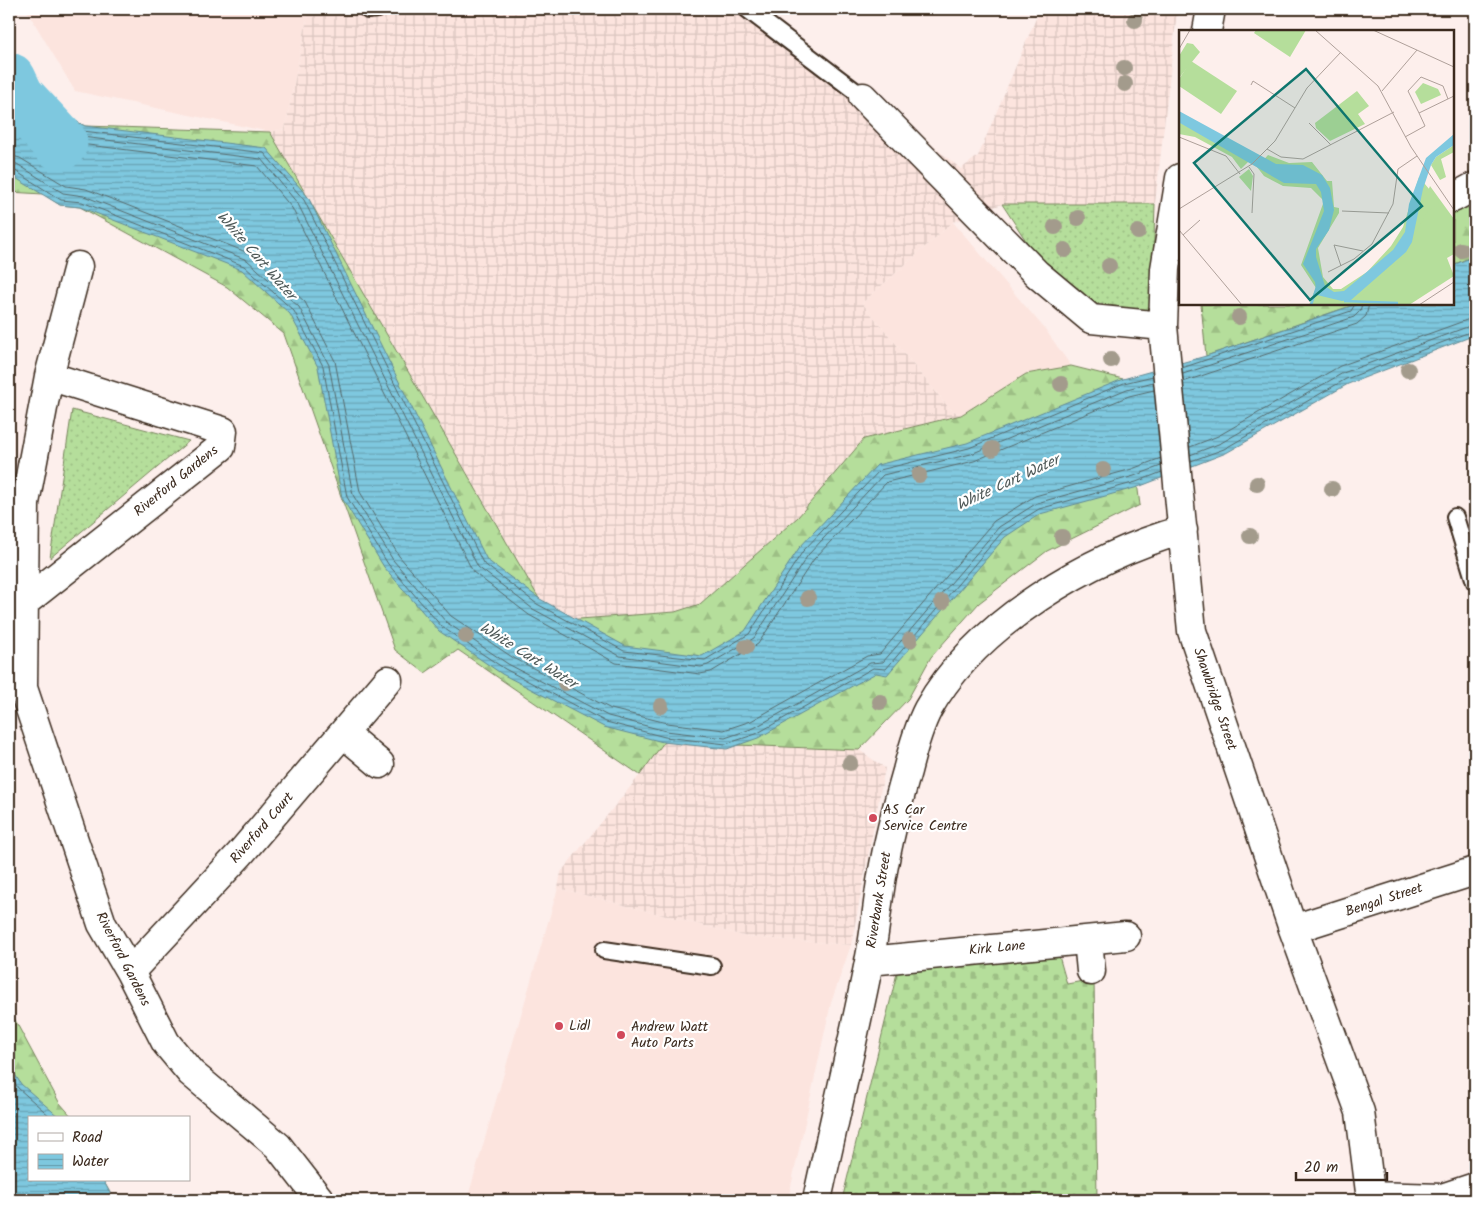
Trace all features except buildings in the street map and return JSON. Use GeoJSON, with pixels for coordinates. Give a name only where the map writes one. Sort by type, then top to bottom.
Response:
{"type":"FeatureCollection","features":[{"type":"Feature","properties":{"kind":"street"},"geometry":{"type":"LineString","coordinates":[[1207,30],[1211,9]]}},
{"type":"Feature","properties":{"kind":"street"},"geometry":{"type":"LineString","coordinates":[[863,97],[1037,274],[1091,319],[1163,326]]}},
{"type":"Feature","properties":{"kind":"street"},"geometry":{"type":"LineString","coordinates":[[1454,197],[1475,186]]}},
{"type":"Feature","properties":{"kind":"street","name":"Shawbridge Street"},"geometry":{"type":"LineString","coordinates":[[1179,191],[1176,229],[1165,269],[1163,326],[1192,631],[1293,929],[1360,1112],[1371,1198]]}},
{"type":"Feature","properties":{"kind":"street","name":"Riverford Gardens"},"geometry":{"type":"LineString","coordinates":[[78,266],[49,376],[25,503],[23,688],[102,924],[130,972],[166,1043],[185,1066],[278,1146],[320,1200]]}},
{"type":"Feature","properties":{"kind":"street","name":"Riverford Gardens"},"geometry":{"type":"LineString","coordinates":[[25,602],[221,448],[223,431],[49,376]]}},
{"type":"Feature","properties":{"kind":"street","name":"Riverbank Street"},"geometry":{"type":"LineString","coordinates":[[817,1200],[869,961],[882,876],[897,807],[912,751],[928,710],[954,672],[986,640],[1061,582],[1130,547],[1183,530]]}},
{"type":"Feature","properties":{"kind":"street","name":"Riverford Court"},"geometry":{"type":"LineString","coordinates":[[130,972],[240,854],[388,680]]}},
{"type":"Feature","properties":{"kind":"street"},"geometry":{"type":"LineString","coordinates":[[343,733],[380,764]]}},
{"type":"Feature","properties":{"kind":"street","name":"Bengal Street"},"geometry":{"type":"LineString","coordinates":[[1293,929],[1475,871]]}},
{"type":"Feature","properties":{"kind":"street","name":"Kirk Lane"},"geometry":{"type":"LineString","coordinates":[[869,961],[1126,936]]}},
{"type":"Feature","properties":{"kind":"street"},"geometry":{"type":"LineString","coordinates":[[1088,940],[1091,971]]}},
{"type":"Feature","properties":{"kind":"street"},"geometry":{"type":"LineString","coordinates":[[1371,1198],[1442,1198],[1475,1187]]}},
{"type":"Feature","properties":{"kind":"lane"},"geometry":{"type":"LineString","coordinates":[[747,9],[863,97]]}},
{"type":"Feature","properties":{"kind":"lane"},"geometry":{"type":"LineString","coordinates":[[1455,517],[1475,582]]}},
{"type":"Feature","properties":{"kind":"lane"},"geometry":{"type":"LineString","coordinates":[[604,950],[712,966]]}},
{"type":"Feature","properties":{"kind":"shaded area"},"geometry":{"type":"Polygon","coordinates":[[[26,9],[309,9],[285,129],[270,132],[75,91],[26,9]]]}},
{"type":"Feature","properties":{"kind":"shaded area"},"geometry":{"type":"Polygon","coordinates":[[[309,9],[765,9],[961,169],[978,156],[1037,16],[1055,9],[1133,9],[1177,12],[1155,204],[1002,204],[953,222],[862,303],[949,408],[961,415],[864,439],[798,517],[700,604],[675,612],[552,621],[270,132],[285,129],[309,9]]]}},
{"type":"Feature","properties":{"kind":"shaded area"},"geometry":{"type":"Polygon","coordinates":[[[953,222],[1045,329],[1071,366],[1026,374],[961,415],[949,408],[862,303],[953,222]]]}},
{"type":"Feature","properties":{"kind":"shaded area"},"geometry":{"type":"Polygon","coordinates":[[[663,742],[859,750],[885,768],[851,945],[748,937],[558,888],[561,872],[640,775],[663,742]]]}},
{"type":"Feature","properties":{"kind":"shaded area"},"geometry":{"type":"Polygon","coordinates":[[[558,888],[748,937],[851,945],[831,1003],[788,1200],[467,1200],[558,888]]]}},
{"type":"Feature","properties":{"kind":"green space"},"geometry":{"type":"Polygon","coordinates":[[[9,40],[26,84],[44,105],[85,126],[270,132],[552,621],[675,612],[700,604],[798,517],[864,439],[961,415],[1026,374],[1071,366],[1123,379],[1140,505],[1047,551],[979,603],[931,657],[908,699],[859,750],[664,742],[640,775],[458,650],[425,673],[395,650],[284,334],[227,287],[80,207],[60,205],[43,194],[9,192],[9,40]]]}},
{"type":"Feature","properties":{"kind":"green space"},"geometry":{"type":"Polygon","coordinates":[[[1475,194],[1475,255],[1454,265],[1454,204],[1475,194]]]}},
{"type":"Feature","properties":{"kind":"green space"},"geometry":{"type":"Polygon","coordinates":[[[1002,204],[1155,204],[1152,312],[1090,302],[1036,256],[1002,204]]]}},
{"type":"Feature","properties":{"kind":"green space"},"geometry":{"type":"Polygon","coordinates":[[[1201,305],[1353,305],[1206,356],[1201,305]]]}},
{"type":"Feature","properties":{"kind":"green space"},"geometry":{"type":"Polygon","coordinates":[[[72,410],[189,441],[50,558],[72,410]]]}},
{"type":"Feature","properties":{"kind":"green space"},"geometry":{"type":"Polygon","coordinates":[[[1059,956],[1067,984],[1094,979],[1097,1200],[842,1200],[897,973],[1059,956]]]}},
{"type":"Feature","properties":{"kind":"green space"},"geometry":{"type":"Polygon","coordinates":[[[9,1009],[59,1102],[71,1116],[28,1116],[28,1182],[104,1182],[114,1200],[9,1200],[9,1009]]]}},
{"type":"Feature","properties":{"kind":"water","name":"White Cart Water"},"geometry":{"type":"Polygon","coordinates":[[[9,85],[85,126],[266,148],[308,197],[487,560],[540,599],[625,646],[702,656],[745,631],[799,548],[877,465],[967,443],[1123,379],[1206,356],[1354,305],[1454,305],[1454,265],[1475,256],[1475,335],[1348,384],[1226,453],[1138,487],[1040,514],[1005,537],[887,675],[876,673],[758,738],[727,749],[663,742],[604,727],[502,674],[439,631],[384,567],[342,498],[318,367],[290,314],[242,270],[80,207],[60,205],[9,174],[9,85]]]}},
{"type":"Feature","properties":{"kind":"water"},"geometry":{"type":"Polygon","coordinates":[[[9,1065],[21,1084],[58,1116],[28,1116],[28,1182],[104,1182],[114,1200],[20,1200],[9,1185],[9,1065]]]}},
{"type":"Feature","properties":{"kind":"waterway"},"geometry":{"type":"LineString","coordinates":[[9,80],[17,97],[60,143]]}},
{"type":"Feature","properties":{"kind":"place","name":"AS Car Service Centre"},"geometry":{"type":"Point","coordinates":[873,818]}},
{"type":"Feature","properties":{"kind":"place","name":"Lidl"},"geometry":{"type":"Point","coordinates":[559,1026]}},
{"type":"Feature","properties":{"kind":"place","name":"Andrew Watt Auto Parts"},"geometry":{"type":"Point","coordinates":[621,1035]}}]}
